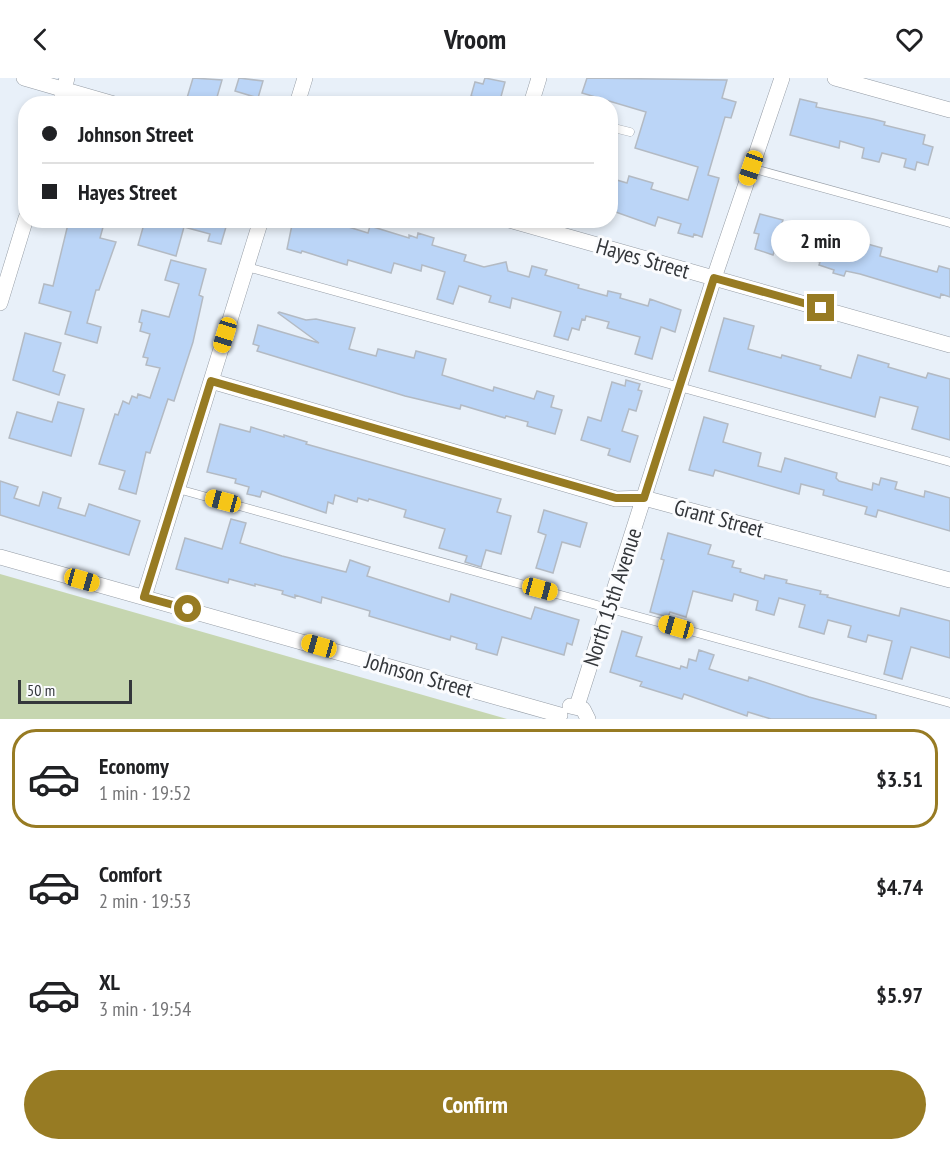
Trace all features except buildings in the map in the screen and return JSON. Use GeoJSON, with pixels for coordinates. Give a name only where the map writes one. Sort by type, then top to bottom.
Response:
{"type":"FeatureCollection","features":[{"type":"Feature","properties":{"kind":"street"},"geometry":{"type":"LineString","coordinates":[[24,78],[85,96]]}},
{"type":"Feature","properties":{"kind":"street"},"geometry":{"type":"LineString","coordinates":[[299,96],[305,78]]}},
{"type":"Feature","properties":{"kind":"street"},"geometry":{"type":"LineString","coordinates":[[533,96],[538,78]]}},
{"type":"Feature","properties":{"kind":"street","name":"North 15th Avenue"},"geometry":{"type":"LineString","coordinates":[[577,706],[714,278],[782,78]]}},
{"type":"Feature","properties":{"kind":"street"},"geometry":{"type":"LineString","coordinates":[[835,78],[950,110]]}},
{"type":"Feature","properties":{"kind":"street"},"geometry":{"type":"LineString","coordinates":[[0,303],[23,228]]}},
{"type":"Feature","properties":{"kind":"street"},"geometry":{"type":"LineString","coordinates":[[144,597],[259,228]]}},
{"type":"Feature","properties":{"kind":"street","name":"Hayes Street"},"geometry":{"type":"LineString","coordinates":[[538,228],[950,345]]}},
{"type":"Feature","properties":{"kind":"street","name":"Grant Street"},"geometry":{"type":"LineString","coordinates":[[211,381],[616,498],[644,498],[950,580]]}},
{"type":"Feature","properties":{"kind":"street","name":"Johnson Street"},"geometry":{"type":"LineString","coordinates":[[0,557],[560,717]]}},
{"type":"Feature","properties":{"kind":"street"},"geometry":{"type":"LineString","coordinates":[[560,717],[565,708],[577,706],[584,709],[588,719]]}},
{"type":"Feature","properties":{"kind":"lane"},"geometry":{"type":"LineString","coordinates":[[618,129],[630,132]]}},
{"type":"Feature","properties":{"kind":"lane"},"geometry":{"type":"LineString","coordinates":[[751,168],[950,223]]}},
{"type":"Feature","properties":{"kind":"lane"},"geometry":{"type":"LineString","coordinates":[[247,267],[950,462]]}},
{"type":"Feature","properties":{"kind":"lane"},"geometry":{"type":"LineString","coordinates":[[177,489],[950,704]]}},
{"type":"Feature","properties":{"kind":"green space"},"geometry":{"type":"Polygon","coordinates":[[[0,574],[507,719],[0,719],[0,574]]]}},
{"type":"Feature","properties":{"kind":"route"},"geometry":{"type":"LineString","coordinates":[[188,609],[144,597],[211,381],[616,498],[644,498],[714,278],[821,308]]}}]}
